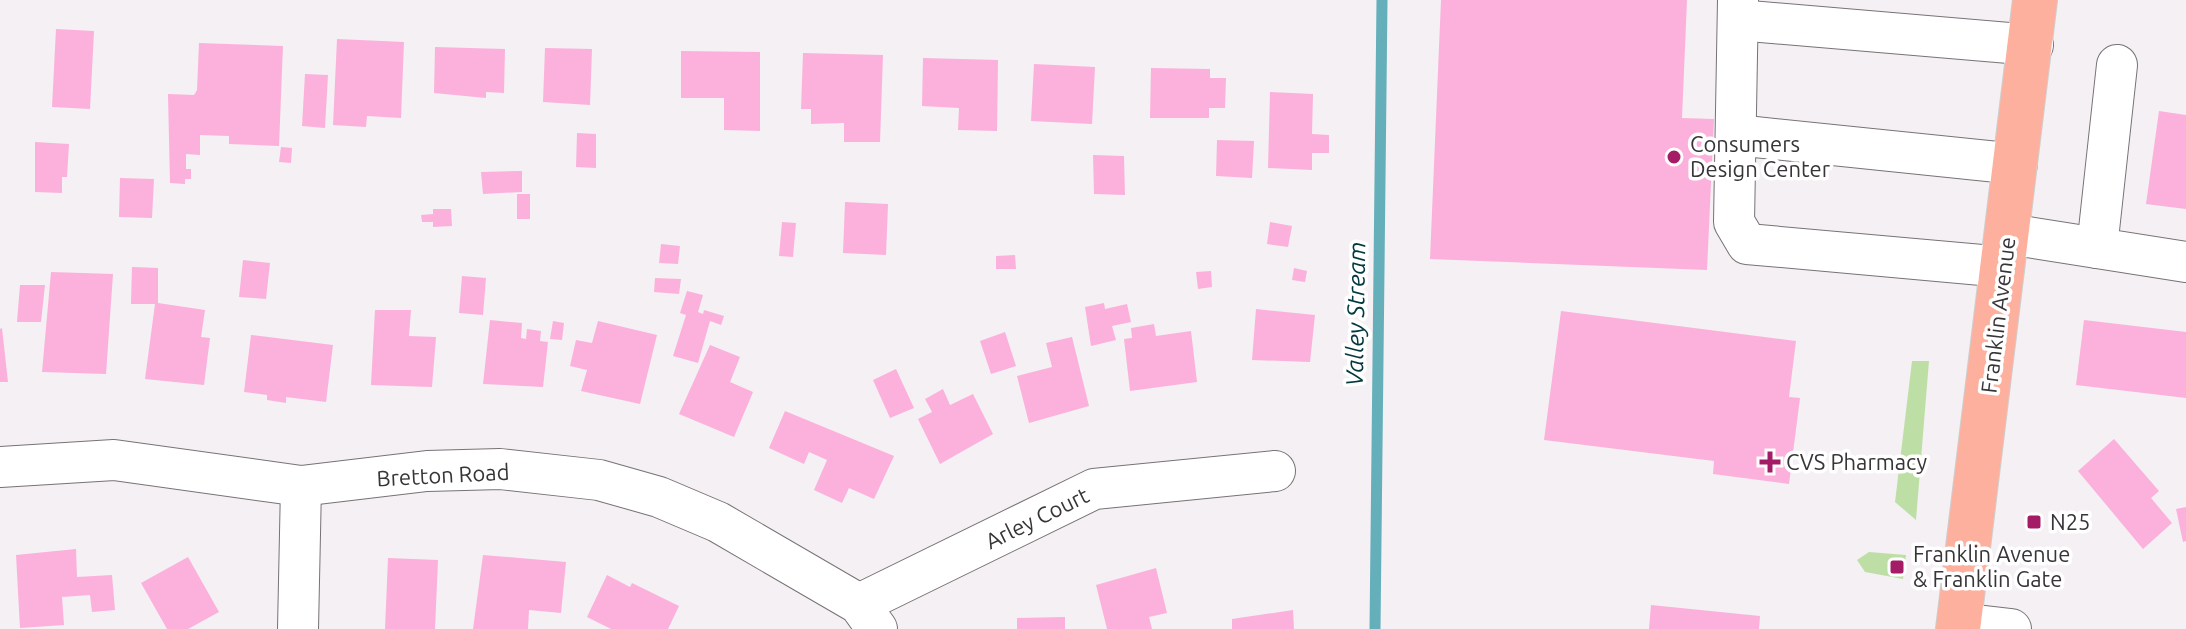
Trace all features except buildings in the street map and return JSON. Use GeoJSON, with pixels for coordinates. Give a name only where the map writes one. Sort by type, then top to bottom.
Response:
{"type":"FeatureCollection","features":[{"type":"Feature","properties":{"kind":"main road","name":"Franklin Avenue"},"geometry":{"type":"LineString","coordinates":[[1959,626],[2033,45],[2035,0]]}},
{"type":"Feature","properties":{"kind":"street"},"geometry":{"type":"LineString","coordinates":[[2033,45],[1738,10],[1734,222],[1747,244],[2006,251],[2097,248],[2186,262]]}},
{"type":"Feature","properties":{"kind":"street"},"geometry":{"type":"LineString","coordinates":[[2097,248],[2117,65]]}},
{"type":"Feature","properties":{"kind":"street"},"geometry":{"type":"LineString","coordinates":[[1736,135],[2017,164]]}},
{"type":"Feature","properties":{"kind":"street","name":"Bretton Road"},"geometry":{"type":"LineString","coordinates":[[0,467],[114,460],[301,486],[427,471],[500,469],[599,480],[659,497],[718,522],[868,616]]}},
{"type":"Feature","properties":{"kind":"street","name":"Arley Court"},"geometry":{"type":"LineString","coordinates":[[868,616],[1094,489],[1275,471]]}},
{"type":"Feature","properties":{"kind":"street"},"geometry":{"type":"LineString","coordinates":[[298,629],[301,486]]}},
{"type":"Feature","properties":{"kind":"street"},"geometry":{"type":"LineString","coordinates":[[1959,626],[2011,629]]}},
{"type":"Feature","properties":{"kind":"green space"},"geometry":{"type":"Polygon","coordinates":[[[1912,361],[1929,361],[1916,520],[1895,502],[1912,361]]]}},
{"type":"Feature","properties":{"kind":"green space"},"geometry":{"type":"Polygon","coordinates":[[[1869,552],[1906,555],[1903,579],[1865,572],[1857,560],[1869,552]]]}},
{"type":"Feature","properties":{"kind":"waterway","name":"Valley Stream"},"geometry":{"type":"LineString","coordinates":[[1375,629],[1382,0]]}},
{"type":"Feature","properties":{"kind":"place","name":"Consumers Design Center"},"geometry":{"type":"Point","coordinates":[1674,157]}},
{"type":"Feature","properties":{"kind":"place","name":"CVS Pharmacy"},"geometry":{"type":"Point","coordinates":[1770,462]}},
{"type":"Feature","properties":{"kind":"place","name":"N25"},"geometry":{"type":"Point","coordinates":[2034,522]}},
{"type":"Feature","properties":{"kind":"place","name":"Franklin Avenue & Franklin Gate"},"geometry":{"type":"Point","coordinates":[1897,567]}}]}
